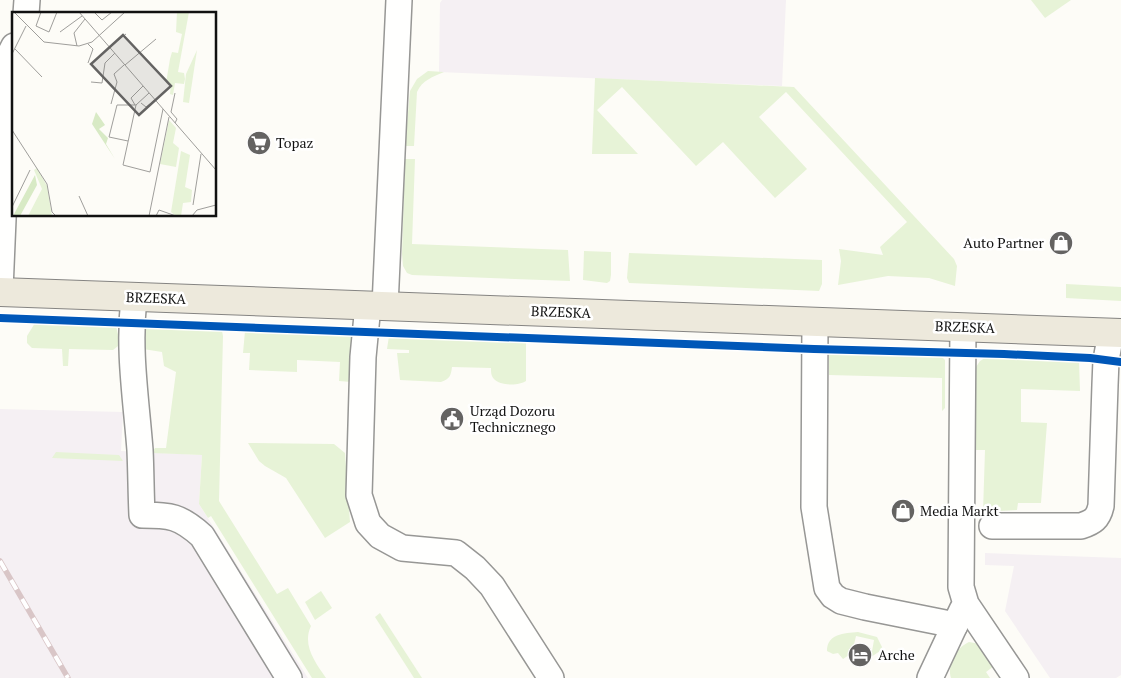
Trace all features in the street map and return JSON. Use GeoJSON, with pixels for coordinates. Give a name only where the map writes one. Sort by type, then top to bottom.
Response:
{"type":"FeatureCollection","features":[{"type":"Feature","properties":{"kind":"main road","name":"BRZESKA"},"geometry":{"type":"LineString","coordinates":[[0,291],[134,298],[376,305],[1116,333]]}},
{"type":"Feature","properties":{"kind":"lane"},"geometry":{"type":"LineString","coordinates":[[399,0],[376,305],[363,357],[359,495],[368,522],[380,536],[402,548],[456,553],[475,568],[492,586],[551,678]]}},
{"type":"Feature","properties":{"kind":"lane"},"geometry":{"type":"LineString","coordinates":[[0,291],[10,54],[12,50]]}},
{"type":"Feature","properties":{"kind":"lane"},"geometry":{"type":"LineString","coordinates":[[134,298],[132,365],[140,453],[142,515],[168,515],[188,524],[202,536],[289,678]]}},
{"type":"Feature","properties":{"kind":"lane"},"geometry":{"type":"LineString","coordinates":[[816,322],[814,507],[827,588],[833,596],[841,601],[865,608],[960,614],[1016,678]]}},
{"type":"Feature","properties":{"kind":"lane"},"geometry":{"type":"LineString","coordinates":[[930,678],[960,614],[963,327]]}},
{"type":"Feature","properties":{"kind":"lane"},"geometry":{"type":"LineString","coordinates":[[992,526],[1081,526],[1093,522],[1099,516],[1101,506],[1106,360],[1116,333]]}},
{"type":"Feature","properties":{"kind":"shaded area"},"geometry":{"type":"Polygon","coordinates":[[[442,0],[786,0],[782,86],[439,72],[440,3],[442,0]]]}},
{"type":"Feature","properties":{"kind":"shaded area"},"geometry":{"type":"Polygon","coordinates":[[[0,409],[123,412],[121,451],[202,455],[199,504],[308,678],[0,678],[0,409]]]}},
{"type":"Feature","properties":{"kind":"shaded area"},"geometry":{"type":"Polygon","coordinates":[[[985,553],[1121,558],[1121,675],[1116,678],[1050,678],[1005,611],[1014,566],[985,565],[985,553]]]}},
{"type":"Feature","properties":{"kind":"green space"},"geometry":{"type":"Polygon","coordinates":[[[1031,0],[1071,0],[1045,18],[1031,0]]]}},
{"type":"Feature","properties":{"kind":"green space"},"geometry":{"type":"Polygon","coordinates":[[[428,71],[444,72],[428,79],[419,88],[417,92],[414,146],[405,146],[410,91],[417,79],[428,71]]]}},
{"type":"Feature","properties":{"kind":"green space"},"geometry":{"type":"Polygon","coordinates":[[[595,78],[794,87],[954,259],[957,266],[955,286],[929,278],[888,276],[838,285],[841,261],[839,249],[883,255],[880,247],[907,222],[786,92],[759,117],[807,169],[775,198],[723,142],[696,166],[622,87],[597,110],[638,154],[592,154],[595,78]]]}},
{"type":"Feature","properties":{"kind":"green space"},"geometry":{"type":"Polygon","coordinates":[[[405,159],[415,159],[412,244],[568,250],[570,281],[412,275],[407,273],[403,266],[402,254],[405,159]]]}},
{"type":"Feature","properties":{"kind":"green space"},"geometry":{"type":"Polygon","coordinates":[[[584,251],[611,252],[610,281],[607,283],[583,280],[584,251]]]}},
{"type":"Feature","properties":{"kind":"green space"},"geometry":{"type":"Polygon","coordinates":[[[629,253],[822,260],[822,284],[819,291],[629,283],[627,278],[629,253]]]}},
{"type":"Feature","properties":{"kind":"green space"},"geometry":{"type":"Polygon","coordinates":[[[1066,284],[1121,287],[1121,301],[1066,298],[1066,284]]]}},
{"type":"Feature","properties":{"kind":"green space"},"geometry":{"type":"Polygon","coordinates":[[[35,323],[116,326],[120,343],[113,350],[69,349],[68,366],[63,366],[62,349],[32,348],[27,343],[27,336],[35,323]]]}},
{"type":"Feature","properties":{"kind":"green space"},"geometry":{"type":"Polygon","coordinates":[[[146,328],[222,331],[219,501],[277,594],[288,588],[311,626],[308,640],[309,647],[314,660],[326,678],[312,678],[211,516],[208,518],[199,504],[202,455],[152,453],[155,448],[166,448],[176,372],[164,366],[162,352],[143,349],[142,334],[146,328]]]}},
{"type":"Feature","properties":{"kind":"green space"},"geometry":{"type":"Polygon","coordinates":[[[245,331],[352,335],[354,336],[351,382],[339,381],[340,362],[297,360],[297,372],[249,370],[250,353],[243,353],[245,331]]]}},
{"type":"Feature","properties":{"kind":"green space"},"geometry":{"type":"Polygon","coordinates":[[[389,336],[524,341],[526,343],[526,381],[519,384],[505,384],[494,379],[491,368],[452,367],[450,376],[441,382],[400,380],[397,353],[409,353],[409,350],[387,349],[389,336]]]}},
{"type":"Feature","properties":{"kind":"green space"},"geometry":{"type":"Polygon","coordinates":[[[829,352],[941,356],[945,360],[945,408],[942,411],[942,378],[829,375],[829,352]]]}},
{"type":"Feature","properties":{"kind":"green space"},"geometry":{"type":"Polygon","coordinates":[[[985,358],[1079,361],[1080,391],[1021,389],[1021,422],[1047,423],[1041,503],[1018,503],[1017,510],[983,512],[985,450],[972,450],[974,370],[980,361],[985,358]]]}},
{"type":"Feature","properties":{"kind":"green space"},"geometry":{"type":"Polygon","coordinates":[[[248,443],[334,444],[345,453],[350,522],[325,538],[286,478],[259,461],[248,443]]]}},
{"type":"Feature","properties":{"kind":"green space"},"geometry":{"type":"Polygon","coordinates":[[[56,452],[119,455],[123,461],[52,458],[56,452]]]}},
{"type":"Feature","properties":{"kind":"green space"},"geometry":{"type":"Polygon","coordinates":[[[321,591],[332,608],[315,620],[305,602],[321,591]]]}},
{"type":"Feature","properties":{"kind":"green space"},"geometry":{"type":"Polygon","coordinates":[[[380,613],[422,678],[414,678],[375,617],[380,613]]]}},
{"type":"Feature","properties":{"kind":"green space"},"geometry":{"type":"Polygon","coordinates":[[[858,632],[877,637],[883,649],[871,657],[874,640],[856,636],[852,653],[843,659],[838,653],[833,654],[827,651],[830,641],[837,635],[858,632]]]}},
{"type":"Feature","properties":{"kind":"green space"},"geometry":{"type":"Polygon","coordinates":[[[969,642],[980,644],[998,663],[986,672],[990,678],[951,678],[950,667],[954,657],[960,648],[969,642]]]}},
{"type":"Feature","properties":{"kind":"railway"},"geometry":{"type":"LineString","coordinates":[[0,561],[68,678]]}},
{"type":"Feature","properties":{"kind":"cycle path"},"geometry":{"type":"LineString","coordinates":[[0,318],[814,349],[1004,354],[1090,358],[1121,362]]}},
{"type":"Feature","properties":{"kind":"place","name":"Topaz"},"geometry":{"type":"Point","coordinates":[259,143]}},
{"type":"Feature","properties":{"kind":"place","name":"Auto Partner"},"geometry":{"type":"Point","coordinates":[1061,243]}},
{"type":"Feature","properties":{"kind":"place","name":"Urząd Dozoru Technicznego"},"geometry":{"type":"Point","coordinates":[452,419]}},
{"type":"Feature","properties":{"kind":"place","name":"Media Markt"},"geometry":{"type":"Point","coordinates":[903,511]}},
{"type":"Feature","properties":{"kind":"place","name":"Arche"},"geometry":{"type":"Point","coordinates":[860,655]}}]}
